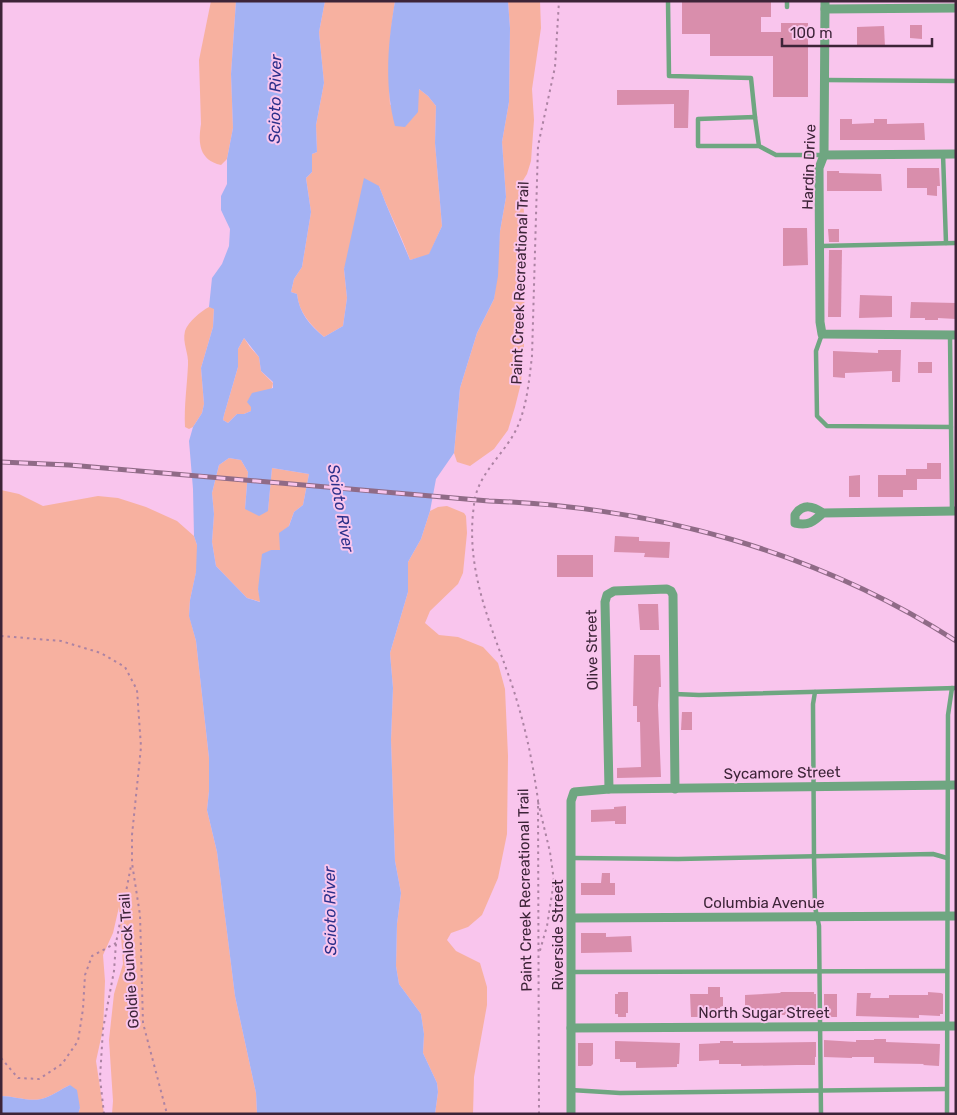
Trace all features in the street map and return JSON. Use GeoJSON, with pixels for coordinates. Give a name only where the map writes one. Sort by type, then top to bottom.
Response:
{"type":"FeatureCollection","features":[{"type":"Feature","properties":{"kind":"street"},"geometry":{"type":"LineString","coordinates":[[825,5],[956,8]]}},
{"type":"Feature","properties":{"kind":"street","name":"Hardin Drive"},"geometry":{"type":"LineString","coordinates":[[822,334],[820,322],[819,168],[824,155],[825,5]]}},
{"type":"Feature","properties":{"kind":"street"},"geometry":{"type":"LineString","coordinates":[[824,155],[956,154]]}},
{"type":"Feature","properties":{"kind":"street"},"geometry":{"type":"LineString","coordinates":[[822,334],[953,335]]}},
{"type":"Feature","properties":{"kind":"street"},"geometry":{"type":"LineString","coordinates":[[823,514],[954,511]]}},
{"type":"Feature","properties":{"kind":"street","name":"Olive Street"},"geometry":{"type":"LineString","coordinates":[[609,789],[605,602],[607,595],[614,591],[667,589],[673,594],[675,789]]}},
{"type":"Feature","properties":{"kind":"street","name":"Sycamore Street"},"geometry":{"type":"LineString","coordinates":[[609,789],[951,785]]}},
{"type":"Feature","properties":{"kind":"street","name":"Riverside Street"},"geometry":{"type":"LineString","coordinates":[[571,1114],[571,801],[574,792],[609,789]]}},
{"type":"Feature","properties":{"kind":"street","name":"Columbia Avenue"},"geometry":{"type":"LineString","coordinates":[[572,918],[952,916]]}},
{"type":"Feature","properties":{"kind":"street","name":"North Sugar Street"},"geometry":{"type":"LineString","coordinates":[[572,1028],[951,1026]]}},
{"type":"Feature","properties":{"kind":"lane"},"geometry":{"type":"LineString","coordinates":[[668,1],[669,76],[751,78],[754,117],[759,146]]}},
{"type":"Feature","properties":{"kind":"lane"},"geometry":{"type":"LineString","coordinates":[[825,80],[956,81]]}},
{"type":"Feature","properties":{"kind":"lane"},"geometry":{"type":"LineString","coordinates":[[754,117],[698,120],[698,146],[759,146],[776,155],[824,155]]}},
{"type":"Feature","properties":{"kind":"lane"},"geometry":{"type":"LineString","coordinates":[[943,154],[946,243]]}},
{"type":"Feature","properties":{"kind":"lane"},"geometry":{"type":"LineString","coordinates":[[821,246],[956,243]]}},
{"type":"Feature","properties":{"kind":"lane"},"geometry":{"type":"LineString","coordinates":[[822,334],[816,352],[817,416],[827,426],[950,427]]}},
{"type":"Feature","properties":{"kind":"lane"},"geometry":{"type":"LineString","coordinates":[[953,335],[950,427],[954,511]]}},
{"type":"Feature","properties":{"kind":"lane"},"geometry":{"type":"LineString","coordinates":[[674,694],[699,695],[954,688],[948,715],[951,785],[947,858],[952,916],[947,971],[951,1026],[946,1090],[947,1114]]}},
{"type":"Feature","properties":{"kind":"lane"},"geometry":{"type":"LineString","coordinates":[[815,692],[813,704],[813,786],[814,856],[820,971],[821,1114]]}},
{"type":"Feature","properties":{"kind":"lane"},"geometry":{"type":"LineString","coordinates":[[572,858],[678,859],[932,854],[947,858]]}},
{"type":"Feature","properties":{"kind":"lane"},"geometry":{"type":"LineString","coordinates":[[572,972],[947,971]]}},
{"type":"Feature","properties":{"kind":"lane"},"geometry":{"type":"LineString","coordinates":[[571,1090],[620,1093],[946,1090]]}},
{"type":"Feature","properties":{"kind":"path","name":"Paint Creek Recreational Trail"},"geometry":{"type":"LineString","coordinates":[[539,1114],[538,800],[532,757],[525,728],[480,597],[472,549],[475,495],[478,486],[516,430],[522,416],[529,383],[532,356],[538,146],[555,67],[558,1]]}},
{"type":"Feature","properties":{"kind":"path","name":"Goldie Gunlock Trail"},"geometry":{"type":"LineString","coordinates":[[1,636],[61,641],[101,653],[126,667],[137,690],[141,748],[132,834],[132,863],[140,915],[143,1023],[166,1114]]}},
{"type":"Feature","properties":{"kind":"path"},"geometry":{"type":"LineString","coordinates":[[538,800],[550,852],[554,881],[547,926],[538,958]]}},
{"type":"Feature","properties":{"kind":"path","name":"Goldie Gunlock Trail"},"geometry":{"type":"LineString","coordinates":[[104,1114],[100,1078],[103,1029],[114,971],[116,943],[132,863]]}},
{"type":"Feature","properties":{"kind":"path","name":"Goldie Gunlock Trail"},"geometry":{"type":"LineString","coordinates":[[1,1058],[18,1078],[39,1079],[62,1064],[78,1041],[83,1009],[85,975],[92,956],[116,943]]}},
{"type":"Feature","properties":{"kind":"shaded area"},"geometry":{"type":"Polygon","coordinates":[[[211,1],[236,1],[231,74],[233,128],[227,159],[221,165],[214,163],[204,155],[200,144],[199,60],[211,1]]]}},
{"type":"Feature","properties":{"kind":"shaded area"},"geometry":{"type":"Polygon","coordinates":[[[325,1],[395,1],[389,53],[390,105],[419,89],[436,106],[435,143],[442,226],[429,255],[410,260],[379,186],[344,269],[347,298],[343,326],[324,337],[306,318],[300,307],[297,294],[291,292],[294,279],[302,267],[311,212],[306,178],[312,172],[312,154],[317,152],[316,125],[324,83],[319,32],[325,1]]]}},
{"type":"Feature","properties":{"kind":"shaded area"},"geometry":{"type":"Polygon","coordinates":[[[508,1],[540,1],[541,28],[532,89],[534,120],[531,161],[522,182],[525,229],[524,346],[521,383],[508,430],[494,449],[470,466],[457,462],[454,453],[460,388],[477,333],[494,299],[500,231],[506,197],[502,142],[509,102],[510,28],[508,1]]]}},
{"type":"Feature","properties":{"kind":"shaded area"},"geometry":{"type":"Polygon","coordinates":[[[209,307],[214,308],[213,327],[201,368],[204,404],[202,413],[193,427],[189,429],[185,427],[188,361],[184,340],[185,331],[195,317],[209,307]]]}},
{"type":"Feature","properties":{"kind":"shaded area"},"geometry":{"type":"Polygon","coordinates":[[[244,338],[259,357],[261,371],[273,383],[272,388],[251,407],[251,411],[237,414],[228,423],[223,420],[238,367],[238,349],[244,338]]]}},
{"type":"Feature","properties":{"kind":"shaded area"},"geometry":{"type":"Polygon","coordinates":[[[229,458],[241,460],[248,472],[245,509],[268,510],[272,468],[309,474],[303,505],[294,512],[280,550],[271,550],[258,589],[261,602],[247,598],[216,566],[212,542],[214,514],[212,493],[219,465],[229,458]]]}},
{"type":"Feature","properties":{"kind":"shaded area"},"geometry":{"type":"Polygon","coordinates":[[[1,490],[19,494],[43,506],[98,496],[118,498],[146,507],[177,521],[194,536],[197,545],[197,568],[190,600],[189,615],[196,641],[209,758],[207,810],[217,852],[235,996],[256,1093],[257,1114],[112,1114],[113,1101],[109,1040],[114,994],[123,964],[119,907],[113,933],[103,955],[105,981],[103,1029],[96,1061],[104,1114],[78,1114],[80,1108],[70,1085],[41,1099],[32,1100],[1,1096],[1,490]]]}},
{"type":"Feature","properties":{"kind":"shaded area"},"geometry":{"type":"Polygon","coordinates":[[[447,506],[464,513],[466,516],[467,533],[463,573],[458,584],[430,611],[425,623],[439,635],[458,637],[483,647],[498,663],[505,689],[508,756],[507,834],[498,878],[482,915],[468,927],[451,933],[447,940],[456,951],[480,963],[487,987],[487,1005],[474,1077],[473,1114],[435,1114],[438,1092],[437,1083],[423,1053],[424,1034],[421,1014],[399,984],[396,966],[397,924],[401,893],[395,861],[391,740],[393,688],[390,653],[408,592],[408,562],[421,539],[430,511],[438,507],[447,506]]]}},
{"type":"Feature","properties":{"kind":"water","name":"Scioto River"},"geometry":{"type":"Polygon","coordinates":[[[236,1],[325,1],[319,32],[324,83],[316,125],[317,152],[312,154],[312,172],[306,178],[311,212],[302,267],[294,279],[291,292],[297,294],[300,307],[306,318],[324,337],[343,326],[347,298],[344,269],[364,178],[379,186],[410,260],[429,254],[442,226],[435,143],[436,106],[419,89],[418,112],[405,127],[395,126],[389,95],[388,64],[390,32],[395,1],[508,1],[510,28],[509,102],[502,142],[506,197],[500,231],[498,276],[494,299],[477,333],[460,388],[454,453],[436,479],[430,511],[421,539],[408,562],[408,592],[390,653],[393,688],[391,740],[395,861],[401,893],[397,924],[396,966],[399,984],[421,1014],[424,1034],[423,1053],[437,1083],[438,1092],[435,1114],[257,1114],[256,1093],[235,996],[217,852],[207,810],[209,758],[196,641],[189,616],[190,600],[196,572],[197,545],[194,536],[189,441],[193,427],[202,413],[204,404],[201,368],[213,327],[214,309],[209,307],[212,278],[222,264],[229,246],[230,229],[221,210],[221,196],[227,184],[227,159],[233,128],[231,74],[236,1]],[[244,338],[238,349],[238,367],[223,420],[228,423],[237,414],[251,411],[251,407],[247,402],[252,393],[273,388],[273,382],[261,371],[259,357],[244,338]],[[229,458],[219,465],[212,493],[214,514],[212,542],[216,566],[247,598],[260,602],[258,589],[262,554],[271,550],[280,550],[279,533],[289,526],[294,512],[303,505],[309,474],[272,468],[268,511],[259,516],[245,509],[248,472],[241,460],[229,458]]]}},
{"type":"Feature","properties":{"kind":"water"},"geometry":{"type":"Polygon","coordinates":[[[70,1085],[77,1090],[80,1108],[78,1114],[1,1114],[1,1096],[32,1100],[41,1099],[70,1085]]]}},
{"type":"Feature","properties":{"kind":"building"},"geometry":{"type":"Polygon","coordinates":[[[682,1],[771,1],[771,17],[761,17],[761,32],[781,32],[781,23],[808,23],[808,97],[773,97],[773,56],[710,56],[710,34],[682,34],[682,1]]]}},
{"type":"Feature","properties":{"kind":"building"},"geometry":{"type":"Polygon","coordinates":[[[910,25],[922,25],[922,39],[910,38],[910,25]]]}},
{"type":"Feature","properties":{"kind":"building"},"geometry":{"type":"Polygon","coordinates":[[[884,26],[885,47],[857,47],[857,27],[884,26]]]}},
{"type":"Feature","properties":{"kind":"building"},"geometry":{"type":"Polygon","coordinates":[[[617,90],[689,90],[688,128],[674,128],[674,104],[617,105],[617,90]]]}},
{"type":"Feature","properties":{"kind":"building"},"geometry":{"type":"Polygon","coordinates":[[[840,119],[852,119],[852,124],[874,123],[874,119],[887,119],[887,124],[924,123],[925,140],[840,140],[840,119]]]}},
{"type":"Feature","properties":{"kind":"building"},"geometry":{"type":"Polygon","coordinates":[[[907,168],[939,168],[940,186],[937,186],[937,196],[927,195],[927,188],[907,188],[907,168]]]}},
{"type":"Feature","properties":{"kind":"building"},"geometry":{"type":"Polygon","coordinates":[[[827,171],[881,174],[882,191],[827,191],[827,171]]]}},
{"type":"Feature","properties":{"kind":"building"},"geometry":{"type":"Polygon","coordinates":[[[783,228],[807,228],[808,265],[783,266],[783,228]]]}},
{"type":"Feature","properties":{"kind":"building"},"geometry":{"type":"Polygon","coordinates":[[[828,229],[839,229],[839,242],[829,242],[828,229]]]}},
{"type":"Feature","properties":{"kind":"building"},"geometry":{"type":"Polygon","coordinates":[[[829,250],[842,250],[841,317],[828,317],[829,250]]]}},
{"type":"Feature","properties":{"kind":"building"},"geometry":{"type":"Polygon","coordinates":[[[860,295],[892,296],[892,317],[859,318],[860,295]]]}},
{"type":"Feature","properties":{"kind":"building"},"geometry":{"type":"Polygon","coordinates":[[[911,302],[956,303],[956,319],[938,318],[938,320],[925,320],[925,318],[910,318],[911,302]]]}},
{"type":"Feature","properties":{"kind":"building"},"geometry":{"type":"Polygon","coordinates":[[[878,350],[901,350],[900,382],[892,382],[892,371],[845,373],[845,378],[833,377],[833,351],[878,353],[878,350]]]}},
{"type":"Feature","properties":{"kind":"building"},"geometry":{"type":"Polygon","coordinates":[[[918,362],[932,362],[932,373],[918,373],[918,362]]]}},
{"type":"Feature","properties":{"kind":"building"},"geometry":{"type":"Polygon","coordinates":[[[927,463],[941,463],[941,479],[917,479],[917,490],[903,490],[903,497],[878,497],[878,475],[906,475],[906,469],[927,469],[927,463]]]}},
{"type":"Feature","properties":{"kind":"building"},"geometry":{"type":"Polygon","coordinates":[[[860,475],[860,497],[849,497],[849,476],[860,475]]]}},
{"type":"Feature","properties":{"kind":"building"},"geometry":{"type":"Polygon","coordinates":[[[615,536],[639,537],[639,541],[670,542],[669,558],[644,557],[645,553],[614,552],[615,536]]]}},
{"type":"Feature","properties":{"kind":"building"},"geometry":{"type":"Polygon","coordinates":[[[557,555],[593,555],[593,577],[557,577],[557,555]]]}},
{"type":"Feature","properties":{"kind":"building"},"geometry":{"type":"Polygon","coordinates":[[[638,604],[658,604],[659,630],[640,630],[638,604]]]}},
{"type":"Feature","properties":{"kind":"building"},"geometry":{"type":"Polygon","coordinates":[[[634,655],[660,655],[661,687],[659,687],[658,705],[661,777],[617,778],[617,768],[641,767],[640,722],[637,722],[637,706],[633,706],[634,655]]]}},
{"type":"Feature","properties":{"kind":"building"},"geometry":{"type":"Polygon","coordinates":[[[682,712],[692,712],[692,730],[681,730],[682,712]]]}},
{"type":"Feature","properties":{"kind":"building"},"geometry":{"type":"Polygon","coordinates":[[[626,806],[626,824],[615,824],[615,821],[591,822],[591,810],[614,809],[614,807],[626,806]]]}},
{"type":"Feature","properties":{"kind":"building"},"geometry":{"type":"Polygon","coordinates":[[[602,873],[610,873],[610,883],[615,883],[615,895],[581,895],[581,883],[601,883],[602,873]]]}},
{"type":"Feature","properties":{"kind":"building"},"geometry":{"type":"Polygon","coordinates":[[[581,933],[606,933],[606,937],[631,936],[632,952],[581,953],[581,933]]]}},
{"type":"Feature","properties":{"kind":"building"},"geometry":{"type":"Polygon","coordinates":[[[708,987],[720,987],[720,997],[723,997],[723,1006],[720,1007],[720,1017],[691,1017],[690,994],[708,994],[708,987]]]}},
{"type":"Feature","properties":{"kind":"building"},"geometry":{"type":"Polygon","coordinates":[[[618,992],[628,992],[628,1013],[626,1013],[626,1017],[618,1017],[618,1014],[615,1014],[615,994],[618,994],[618,992]]]}},
{"type":"Feature","properties":{"kind":"building"},"geometry":{"type":"Polygon","coordinates":[[[814,992],[816,994],[816,1015],[776,1015],[745,1018],[745,995],[814,992]]]}},
{"type":"Feature","properties":{"kind":"building"},"geometry":{"type":"Polygon","coordinates":[[[928,992],[943,994],[943,1014],[940,1014],[940,1016],[919,1015],[919,1018],[856,1016],[857,993],[871,993],[870,998],[889,998],[889,995],[928,995],[928,992]]]}},
{"type":"Feature","properties":{"kind":"building"},"geometry":{"type":"Polygon","coordinates":[[[824,994],[837,994],[837,1017],[824,1017],[824,994]]]}},
{"type":"Feature","properties":{"kind":"building"},"geometry":{"type":"Polygon","coordinates":[[[886,1039],[886,1042],[940,1044],[939,1066],[874,1063],[874,1057],[824,1057],[824,1040],[856,1042],[856,1040],[886,1039]]]}},
{"type":"Feature","properties":{"kind":"building"},"geometry":{"type":"Polygon","coordinates":[[[615,1041],[680,1043],[679,1064],[677,1064],[677,1067],[636,1068],[636,1062],[620,1062],[620,1059],[615,1059],[615,1041]]]}},
{"type":"Feature","properties":{"kind":"building"},"geometry":{"type":"Polygon","coordinates":[[[720,1041],[733,1041],[733,1043],[816,1042],[815,1065],[741,1066],[741,1064],[719,1064],[719,1060],[699,1061],[699,1044],[720,1043],[720,1041]]]}},
{"type":"Feature","properties":{"kind":"building"},"geometry":{"type":"Polygon","coordinates":[[[578,1043],[593,1043],[593,1064],[591,1066],[578,1066],[578,1043]]]}},
{"type":"Feature","properties":{"kind":"railway"},"geometry":{"type":"LineString","coordinates":[[1,462],[69,465],[550,505],[612,513],[672,524],[732,540],[790,559],[847,582],[903,609],[956,641]]}}]}
